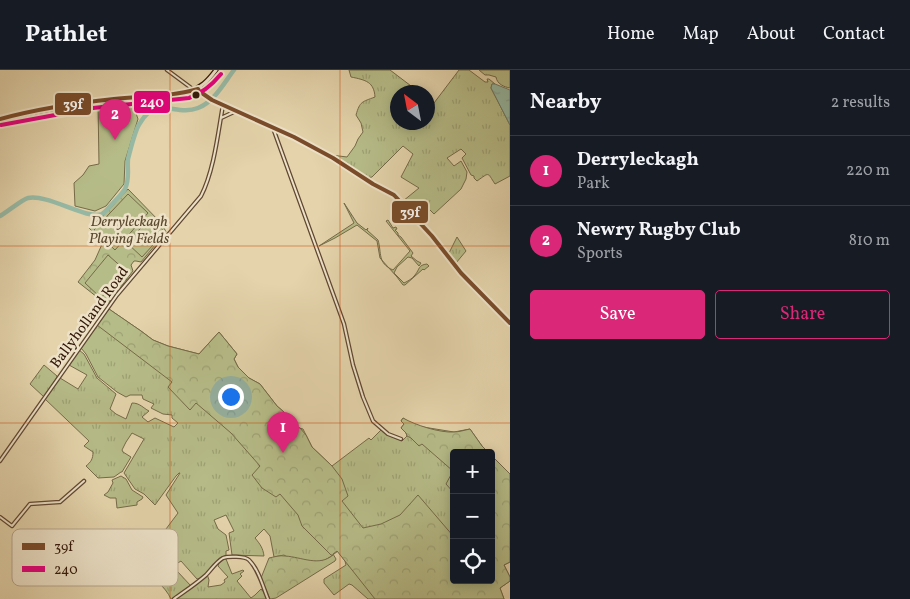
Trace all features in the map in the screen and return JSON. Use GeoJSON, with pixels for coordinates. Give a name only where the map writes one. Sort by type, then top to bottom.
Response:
{"type":"FeatureCollection","features":[{"type":"Feature","properties":{"kind":"street"},"geometry":{"type":"LineString","coordinates":[[167,70],[193,90]]}},
{"type":"Feature","properties":{"kind":"street"},"geometry":{"type":"LineString","coordinates":[[0,119],[92,102],[182,93],[203,85],[216,70]]}},
{"type":"Feature","properties":{"kind":"street"},"geometry":{"type":"LineString","coordinates":[[198,88],[205,96],[212,100],[294,137],[394,195],[432,236],[461,272],[510,323]]}},
{"type":"Feature","properties":{"kind":"street","name":"Ballyholland Road"},"geometry":{"type":"LineString","coordinates":[[0,461],[117,295],[201,196],[206,187],[217,144],[223,105]]}},
{"type":"Feature","properties":{"kind":"street"},"geometry":{"type":"LineString","coordinates":[[221,118],[236,111]]}},
{"type":"Feature","properties":{"kind":"street"},"geometry":{"type":"LineString","coordinates":[[273,128],[344,324],[353,365],[365,402],[374,420],[388,434],[401,439]]}},
{"type":"Feature","properties":{"kind":"street"},"geometry":{"type":"LineString","coordinates":[[0,517],[12,526],[30,504],[60,502],[84,481]]}},
{"type":"Feature","properties":{"kind":"street"},"geometry":{"type":"LineString","coordinates":[[174,599],[205,576],[220,561],[228,557],[246,558],[250,561],[257,572],[268,599]]}},
{"type":"Feature","properties":{"kind":"green space"},"geometry":{"type":"Polygon","coordinates":[[[349,70],[390,70],[410,85],[390,85],[390,130],[435,130],[435,102],[459,70],[469,70],[485,82],[488,82],[487,79],[489,79],[495,84],[492,84],[491,88],[510,125],[510,176],[495,184],[488,175],[477,181],[471,175],[462,158],[466,154],[461,149],[447,158],[454,166],[461,161],[467,172],[461,189],[434,214],[424,204],[414,214],[403,201],[419,188],[401,177],[413,154],[403,146],[372,177],[367,178],[331,155],[347,157],[363,132],[361,123],[356,115],[360,104],[375,97],[373,88],[368,82],[351,77],[349,70]]]}},
{"type":"Feature","properties":{"kind":"green space"},"geometry":{"type":"Polygon","coordinates":[[[479,70],[510,70],[510,88],[501,85],[496,77],[485,75],[479,70]]]}},
{"type":"Feature","properties":{"kind":"green space"},"geometry":{"type":"Polygon","coordinates":[[[131,99],[138,119],[125,161],[124,184],[106,206],[95,211],[75,206],[74,183],[89,166],[99,164],[98,104],[131,99]]]}},
{"type":"Feature","properties":{"kind":"green space","name":"Derryleckagh Playing Fields"},"geometry":{"type":"Polygon","coordinates":[[[128,189],[162,224],[166,232],[141,262],[134,261],[131,265],[133,271],[107,305],[78,282],[95,260],[103,242],[89,228],[128,189]]]}},
{"type":"Feature","properties":{"kind":"green space"},"geometry":{"type":"Polygon","coordinates":[[[128,194],[148,213],[115,250],[94,230],[128,194]]]}},
{"type":"Feature","properties":{"kind":"green space"},"geometry":{"type":"Polygon","coordinates":[[[344,203],[357,223],[366,230],[368,228],[367,230],[378,240],[382,260],[380,258],[377,241],[357,225],[319,246],[354,223],[344,203]]]}},
{"type":"Feature","properties":{"kind":"green space"},"geometry":{"type":"Polygon","coordinates":[[[150,218],[165,232],[142,257],[127,243],[150,218]]]}},
{"type":"Feature","properties":{"kind":"green space"},"geometry":{"type":"Polygon","coordinates":[[[388,220],[393,228],[396,227],[397,229],[395,230],[398,235],[413,253],[411,256],[421,263],[419,266],[412,258],[408,257],[397,267],[394,273],[404,283],[413,278],[403,285],[389,268],[393,270],[410,251],[386,221],[388,220]]]}},
{"type":"Feature","properties":{"kind":"green space"},"geometry":{"type":"Polygon","coordinates":[[[457,237],[466,251],[456,263],[449,253],[457,237]]]}},
{"type":"Feature","properties":{"kind":"green space"},"geometry":{"type":"Polygon","coordinates":[[[108,255],[125,270],[101,298],[85,283],[108,255]]]}},
{"type":"Feature","properties":{"kind":"green space"},"geometry":{"type":"Polygon","coordinates":[[[427,264],[429,266],[413,278],[422,265],[427,264]]]}},
{"type":"Feature","properties":{"kind":"green space"},"geometry":{"type":"Polygon","coordinates":[[[109,309],[153,340],[199,354],[219,332],[237,354],[234,359],[238,367],[249,378],[260,384],[284,412],[292,426],[303,429],[312,447],[332,466],[369,438],[371,440],[381,430],[402,441],[407,436],[401,428],[404,424],[401,421],[403,418],[412,424],[423,427],[454,432],[470,429],[485,449],[450,449],[450,584],[495,584],[495,459],[510,474],[510,562],[504,565],[510,581],[500,588],[504,599],[368,599],[349,584],[334,595],[324,583],[324,579],[346,565],[338,551],[323,561],[324,567],[313,574],[284,555],[274,557],[270,536],[264,529],[255,538],[261,546],[264,556],[232,555],[229,533],[234,531],[226,515],[214,520],[218,529],[226,535],[229,550],[201,578],[197,579],[181,561],[178,563],[178,529],[166,529],[178,513],[166,495],[180,473],[155,505],[144,494],[135,489],[124,473],[144,439],[132,433],[122,450],[131,457],[122,472],[114,477],[98,478],[86,466],[93,454],[84,446],[89,441],[45,399],[60,378],[78,389],[87,375],[69,365],[79,350],[84,354],[97,378],[116,394],[110,409],[116,414],[126,419],[132,403],[135,403],[149,411],[142,417],[148,422],[155,418],[174,427],[178,423],[172,418],[172,415],[163,414],[151,408],[154,404],[143,399],[142,395],[126,397],[117,392],[98,377],[81,348],[109,309]]]}},
{"type":"Feature","properties":{"kind":"green space"},"geometry":{"type":"Polygon","coordinates":[[[109,309],[153,340],[199,354],[219,332],[237,354],[234,359],[238,367],[249,378],[260,384],[284,412],[288,422],[292,426],[300,428],[312,447],[332,466],[342,479],[348,496],[342,501],[363,528],[381,524],[400,515],[418,495],[450,532],[450,584],[495,584],[495,459],[510,474],[510,562],[504,565],[510,581],[500,588],[504,599],[375,599],[337,551],[333,554],[336,559],[335,561],[276,598],[270,599],[261,578],[269,558],[283,556],[316,561],[328,559],[333,555],[302,526],[298,515],[280,494],[276,497],[262,488],[252,475],[260,466],[231,433],[196,403],[190,410],[168,387],[172,382],[97,325],[109,309]]]}},
{"type":"Feature","properties":{"kind":"green space"},"geometry":{"type":"Polygon","coordinates":[[[44,365],[57,376],[44,397],[30,384],[44,365]]]}},
{"type":"Feature","properties":{"kind":"green space"},"geometry":{"type":"Polygon","coordinates":[[[403,418],[421,426],[448,432],[470,429],[485,449],[450,449],[450,468],[422,444],[419,446],[407,436],[401,428],[404,424],[401,421],[403,418]]]}},
{"type":"Feature","properties":{"kind":"green space"},"geometry":{"type":"Polygon","coordinates":[[[121,476],[126,479],[132,490],[143,497],[137,502],[137,505],[117,508],[116,498],[104,495],[113,483],[112,480],[121,476]]]}},
{"type":"Feature","properties":{"kind":"green space"},"geometry":{"type":"Polygon","coordinates":[[[450,477],[450,488],[446,484],[450,477]]]}},
{"type":"Feature","properties":{"kind":"green space"},"geometry":{"type":"Polygon","coordinates":[[[226,559],[232,574],[244,571],[240,574],[242,576],[237,581],[251,598],[261,589],[267,599],[176,599],[207,574],[209,580],[208,587],[221,585],[225,582],[224,580],[228,577],[218,566],[226,559]]]}},
{"type":"Feature","properties":{"kind":"green space"},"geometry":{"type":"Polygon","coordinates":[[[178,572],[191,586],[171,599],[162,586],[178,586],[178,572]]]}},
{"type":"Feature","properties":{"kind":"water"},"geometry":{"type":"Polygon","coordinates":[[[492,84],[510,90],[510,125],[491,88],[492,84]]]}},
{"type":"Feature","properties":{"kind":"waterway"},"geometry":{"type":"LineString","coordinates":[[0,216],[28,198],[46,200],[95,215],[102,214],[127,185],[128,159],[138,126],[146,114],[160,108],[182,110],[198,108],[218,92],[234,70]]}},
{"type":"Feature","properties":{"kind":"transit line","name":"240"},"geometry":{"type":"LineString","coordinates":[[1,125],[93,108],[189,98],[199,94],[221,74]]}},
{"type":"Feature","properties":{"kind":"transit line","name":"39f"},"geometry":{"type":"LineString","coordinates":[[0,119],[71,104],[166,95],[198,89],[212,100],[294,137],[333,158],[394,195],[432,236],[461,273],[510,323]]}},
{"type":"Feature","properties":{"kind":"place","name":"Newry Rugby Club"},"geometry":{"type":"Point","coordinates":[115,140]}},
{"type":"Feature","properties":{"kind":"place","name":"Derryleckagh"},"geometry":{"type":"Point","coordinates":[283,453]}}]}
